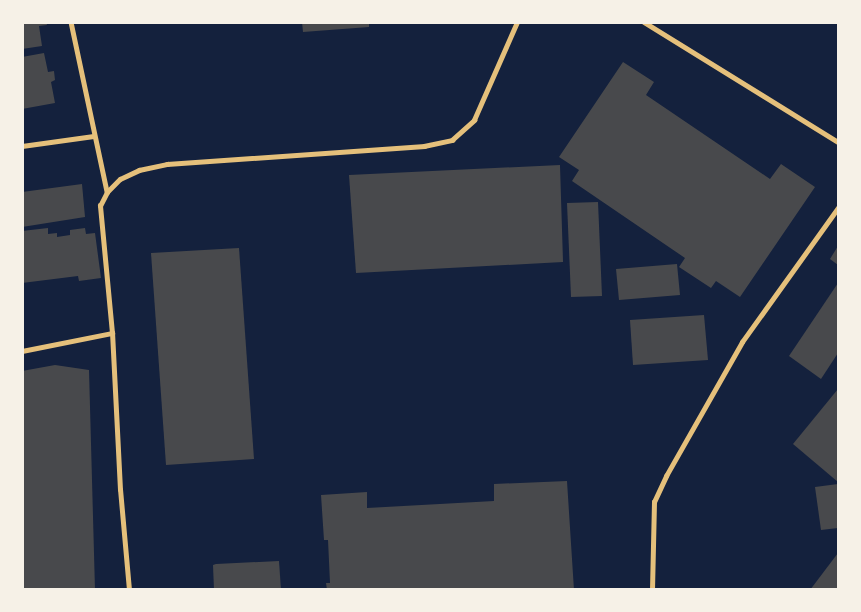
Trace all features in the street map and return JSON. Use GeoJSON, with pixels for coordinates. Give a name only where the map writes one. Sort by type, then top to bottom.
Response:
{"type":"FeatureCollection","features":[{"type":"Feature","properties":{"kind":"lane"},"geometry":{"type":"LineString","coordinates":[[71,22],[93,136],[107,192]]}},
{"type":"Feature","properties":{"kind":"lane"},"geometry":{"type":"LineString","coordinates":[[129,590],[120,490],[112,333],[100,206],[107,192],[120,179],[139,170],[167,164],[424,146],[452,140],[474,120],[517,22]]}},
{"type":"Feature","properties":{"kind":"lane"},"geometry":{"type":"LineString","coordinates":[[644,22],[838,142]]}},
{"type":"Feature","properties":{"kind":"lane"},"geometry":{"type":"LineString","coordinates":[[22,146],[93,136]]}},
{"type":"Feature","properties":{"kind":"lane"},"geometry":{"type":"LineString","coordinates":[[652,590],[654,502],[666,476],[742,342],[838,208]]}},
{"type":"Feature","properties":{"kind":"lane"},"geometry":{"type":"LineString","coordinates":[[22,351],[112,333]]}},
{"type":"Feature","properties":{"kind":"building"},"geometry":{"type":"Polygon","coordinates":[[[22,22],[46,22],[47,25],[39,26],[42,46],[22,49],[22,22]]]}},
{"type":"Feature","properties":{"kind":"building"},"geometry":{"type":"Polygon","coordinates":[[[302,22],[369,22],[369,27],[303,32],[302,22]]]}},
{"type":"Feature","properties":{"kind":"building"},"geometry":{"type":"Polygon","coordinates":[[[44,53],[48,72],[54,71],[55,80],[51,82],[55,103],[22,109],[22,57],[44,53]]]}},
{"type":"Feature","properties":{"kind":"building"},"geometry":{"type":"Polygon","coordinates":[[[623,62],[654,82],[646,95],[770,179],[781,164],[815,187],[740,297],[716,281],[711,288],[679,267],[685,258],[572,181],[579,170],[559,157],[623,62]]]}},
{"type":"Feature","properties":{"kind":"building"},"geometry":{"type":"Polygon","coordinates":[[[560,165],[563,262],[356,273],[349,175],[560,165]]]}},
{"type":"Feature","properties":{"kind":"building"},"geometry":{"type":"Polygon","coordinates":[[[82,184],[85,217],[22,227],[22,192],[82,184]]]}},
{"type":"Feature","properties":{"kind":"building"},"geometry":{"type":"Polygon","coordinates":[[[598,202],[602,296],[571,297],[567,203],[598,202]]]}},
{"type":"Feature","properties":{"kind":"building"},"geometry":{"type":"Polygon","coordinates":[[[48,228],[48,234],[57,233],[57,237],[70,235],[70,230],[85,228],[86,234],[95,233],[101,278],[79,281],[78,276],[22,283],[22,231],[48,228]]]}},
{"type":"Feature","properties":{"kind":"building"},"geometry":{"type":"Polygon","coordinates":[[[838,246],[838,265],[830,259],[838,246]]]}},
{"type":"Feature","properties":{"kind":"building"},"geometry":{"type":"Polygon","coordinates":[[[239,248],[254,459],[166,465],[151,253],[239,248]]]}},
{"type":"Feature","properties":{"kind":"building"},"geometry":{"type":"Polygon","coordinates":[[[677,264],[680,295],[619,300],[616,269],[677,264]]]}},
{"type":"Feature","properties":{"kind":"building"},"geometry":{"type":"Polygon","coordinates":[[[838,283],[838,353],[821,379],[789,356],[838,283]]]}},
{"type":"Feature","properties":{"kind":"building"},"geometry":{"type":"Polygon","coordinates":[[[704,315],[708,360],[633,365],[630,320],[704,315]]]}},
{"type":"Feature","properties":{"kind":"building"},"geometry":{"type":"Polygon","coordinates":[[[55,365],[89,370],[95,590],[22,590],[22,371],[55,365]]]}},
{"type":"Feature","properties":{"kind":"building"},"geometry":{"type":"Polygon","coordinates":[[[838,389],[838,482],[793,444],[838,389]]]}},
{"type":"Feature","properties":{"kind":"building"},"geometry":{"type":"Polygon","coordinates":[[[567,481],[574,590],[327,590],[326,583],[330,583],[328,540],[324,540],[321,495],[367,492],[367,508],[494,501],[494,484],[567,481]]]}},
{"type":"Feature","properties":{"kind":"building"},"geometry":{"type":"Polygon","coordinates":[[[838,484],[838,528],[821,530],[815,487],[838,484]]]}},
{"type":"Feature","properties":{"kind":"building"},"geometry":{"type":"Polygon","coordinates":[[[838,553],[838,590],[810,590],[838,553]]]}},
{"type":"Feature","properties":{"kind":"building"},"geometry":{"type":"Polygon","coordinates":[[[279,561],[281,590],[214,590],[213,565],[279,561]]]}}]}
